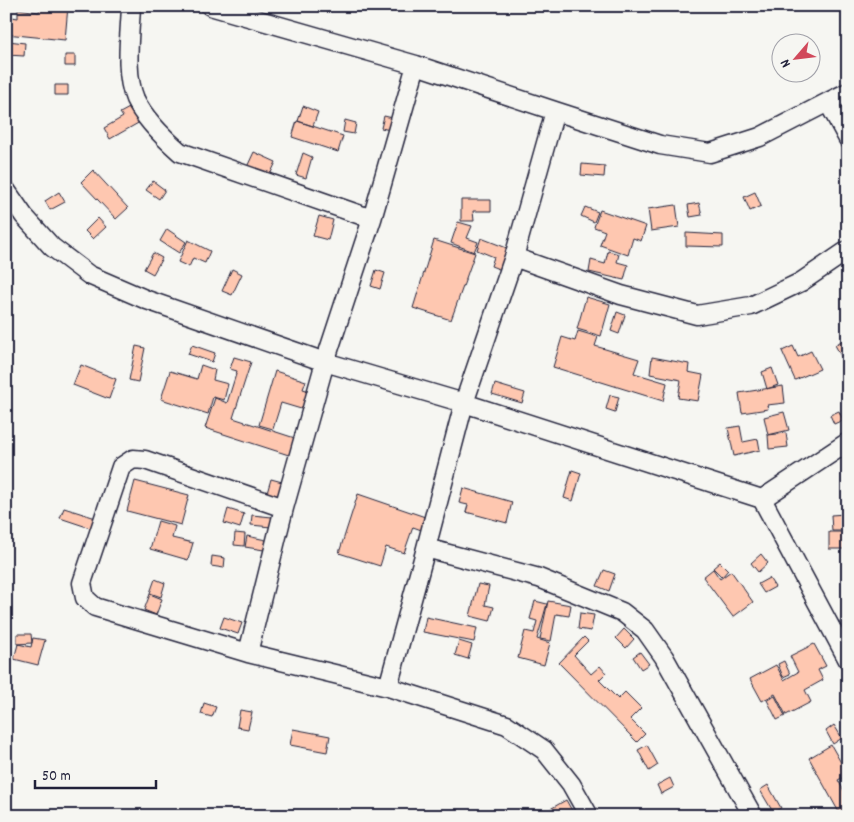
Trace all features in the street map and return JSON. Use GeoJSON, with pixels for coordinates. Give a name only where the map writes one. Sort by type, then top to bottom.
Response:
{"type":"FeatureCollection","features":[{"type":"Feature","properties":{"kind":"street"},"geometry":{"type":"LineString","coordinates":[[131,6],[128,69],[135,99],[158,132],[180,152],[372,219]]}},
{"type":"Feature","properties":{"kind":"street"},"geometry":{"type":"LineString","coordinates":[[210,6],[416,65],[660,145],[710,153],[760,137],[848,92]]}},
{"type":"Feature","properties":{"kind":"street"},"geometry":{"type":"LineString","coordinates":[[248,653],[284,508],[325,362],[372,219],[416,65]]}},
{"type":"Feature","properties":{"kind":"street"},"geometry":{"type":"LineString","coordinates":[[828,102],[848,140]]}},
{"type":"Feature","properties":{"kind":"street"},"geometry":{"type":"LineString","coordinates":[[388,687],[464,403],[514,257],[555,110]]}},
{"type":"Feature","properties":{"kind":"street"},"geometry":{"type":"LineString","coordinates":[[6,190],[24,216],[52,247],[89,274],[147,300],[325,362],[464,403],[762,498],[848,660]]}},
{"type":"Feature","properties":{"kind":"street"},"geometry":{"type":"LineString","coordinates":[[514,257],[621,295],[697,315],[751,306],[801,282],[848,250]]}},
{"type":"Feature","properties":{"kind":"street"},"geometry":{"type":"LineString","coordinates":[[762,498],[848,442]]}},
{"type":"Feature","properties":{"kind":"street"},"geometry":{"type":"LineString","coordinates":[[284,508],[145,460],[133,459],[121,467],[82,583],[85,598],[95,607],[248,653],[388,687],[508,726],[544,750],[571,784],[589,816]]}},
{"type":"Feature","properties":{"kind":"street"},"geometry":{"type":"LineString","coordinates":[[426,548],[539,578],[622,612],[645,630],[664,657],[753,816]]}},
{"type":"Feature","properties":{"kind":"building"},"geometry":{"type":"Polygon","coordinates":[[[40,6],[68,6],[65,40],[6,34],[6,16],[18,18],[18,9],[39,12],[40,6]]]}},
{"type":"Feature","properties":{"kind":"building"},"geometry":{"type":"Polygon","coordinates":[[[8,41],[25,43],[24,56],[7,55],[8,41]]]}},
{"type":"Feature","properties":{"kind":"building"},"geometry":{"type":"Polygon","coordinates":[[[65,55],[75,55],[75,66],[65,66],[65,55]]]}},
{"type":"Feature","properties":{"kind":"building"},"geometry":{"type":"Polygon","coordinates":[[[55,85],[68,85],[68,95],[55,95],[55,85]]]}},
{"type":"Feature","properties":{"kind":"building"},"geometry":{"type":"Polygon","coordinates":[[[303,106],[318,112],[313,126],[298,121],[303,106]]]}},
{"type":"Feature","properties":{"kind":"building"},"geometry":{"type":"Polygon","coordinates":[[[131,107],[140,122],[110,139],[104,128],[123,117],[120,113],[131,107]]]}},
{"type":"Feature","properties":{"kind":"building"},"geometry":{"type":"Polygon","coordinates":[[[384,116],[397,119],[395,131],[381,128],[384,116]]]}},
{"type":"Feature","properties":{"kind":"building"},"geometry":{"type":"Polygon","coordinates":[[[345,120],[356,123],[354,134],[343,132],[345,120]]]}},
{"type":"Feature","properties":{"kind":"building"},"geometry":{"type":"Polygon","coordinates":[[[297,121],[343,136],[338,152],[292,137],[297,121]]]}},
{"type":"Feature","properties":{"kind":"building"},"geometry":{"type":"Polygon","coordinates":[[[254,152],[276,162],[269,177],[247,167],[254,152]]]}},
{"type":"Feature","properties":{"kind":"building"},"geometry":{"type":"Polygon","coordinates":[[[303,153],[312,157],[306,178],[296,175],[303,153]]]}},
{"type":"Feature","properties":{"kind":"building"},"geometry":{"type":"Polygon","coordinates":[[[582,164],[605,166],[604,177],[581,175],[582,164]]]}},
{"type":"Feature","properties":{"kind":"building"},"geometry":{"type":"Polygon","coordinates":[[[93,170],[128,208],[116,219],[81,182],[93,170]]]}},
{"type":"Feature","properties":{"kind":"building"},"geometry":{"type":"Polygon","coordinates":[[[153,181],[165,190],[159,199],[146,190],[153,181]]]}},
{"type":"Feature","properties":{"kind":"building"},"geometry":{"type":"Polygon","coordinates":[[[59,192],[65,202],[50,210],[45,201],[59,192]]]}},
{"type":"Feature","properties":{"kind":"building"},"geometry":{"type":"Polygon","coordinates":[[[755,192],[761,206],[750,211],[744,197],[755,192]]]}},
{"type":"Feature","properties":{"kind":"building"},"geometry":{"type":"Polygon","coordinates":[[[461,200],[491,200],[491,211],[473,211],[474,221],[461,221],[461,200]]]}},
{"type":"Feature","properties":{"kind":"building"},"geometry":{"type":"Polygon","coordinates":[[[699,203],[702,215],[690,217],[688,205],[699,203]]]}},
{"type":"Feature","properties":{"kind":"building"},"geometry":{"type":"Polygon","coordinates":[[[676,205],[679,227],[651,231],[648,209],[676,205]]]}},
{"type":"Feature","properties":{"kind":"building"},"geometry":{"type":"Polygon","coordinates":[[[585,207],[598,212],[594,222],[581,216],[585,207]]]}},
{"type":"Feature","properties":{"kind":"building"},"geometry":{"type":"Polygon","coordinates":[[[600,210],[646,226],[641,241],[633,238],[628,255],[600,245],[605,231],[594,227],[600,210]]]}},
{"type":"Feature","properties":{"kind":"building"},"geometry":{"type":"Polygon","coordinates":[[[319,216],[333,220],[328,240],[313,236],[319,216]]]}},
{"type":"Feature","properties":{"kind":"building"},"geometry":{"type":"Polygon","coordinates":[[[98,218],[106,227],[93,239],[85,231],[98,218]]]}},
{"type":"Feature","properties":{"kind":"building"},"geometry":{"type":"Polygon","coordinates":[[[458,222],[472,226],[467,238],[478,242],[474,252],[451,243],[458,222]]]}},
{"type":"Feature","properties":{"kind":"building"},"geometry":{"type":"Polygon","coordinates":[[[167,229],[186,242],[179,253],[160,241],[167,229]]]}},
{"type":"Feature","properties":{"kind":"building"},"geometry":{"type":"Polygon","coordinates":[[[686,233],[723,235],[723,247],[686,246],[686,233]]]}},
{"type":"Feature","properties":{"kind":"building"},"geometry":{"type":"Polygon","coordinates":[[[481,238],[512,250],[504,271],[491,266],[494,257],[477,250],[481,238]]]}},
{"type":"Feature","properties":{"kind":"building"},"geometry":{"type":"Polygon","coordinates":[[[188,240],[210,251],[205,263],[193,258],[189,267],[178,262],[188,240]]]}},
{"type":"Feature","properties":{"kind":"building"},"geometry":{"type":"Polygon","coordinates":[[[434,240],[475,253],[451,320],[413,308],[434,240]]]}},
{"type":"Feature","properties":{"kind":"building"},"geometry":{"type":"Polygon","coordinates":[[[608,251],[619,254],[617,262],[628,265],[624,280],[589,272],[591,260],[605,264],[608,251]]]}},
{"type":"Feature","properties":{"kind":"building"},"geometry":{"type":"Polygon","coordinates":[[[153,253],[162,258],[153,274],[144,269],[153,253]]]}},
{"type":"Feature","properties":{"kind":"building"},"geometry":{"type":"Polygon","coordinates":[[[232,269],[242,274],[232,295],[222,291],[232,269]]]}},
{"type":"Feature","properties":{"kind":"building"},"geometry":{"type":"Polygon","coordinates":[[[376,270],[385,273],[380,289],[371,286],[376,270]]]}},
{"type":"Feature","properties":{"kind":"building"},"geometry":{"type":"Polygon","coordinates":[[[586,297],[610,304],[601,336],[577,329],[586,297]]]}},
{"type":"Feature","properties":{"kind":"building"},"geometry":{"type":"Polygon","coordinates":[[[617,312],[625,315],[619,334],[611,331],[617,312]]]}},
{"type":"Feature","properties":{"kind":"building"},"geometry":{"type":"Polygon","coordinates":[[[578,331],[598,337],[595,346],[639,359],[634,373],[667,383],[663,401],[553,367],[562,337],[575,341],[578,331]]]}},
{"type":"Feature","properties":{"kind":"building"},"geometry":{"type":"Polygon","coordinates":[[[843,340],[848,349],[848,369],[835,345],[843,340]]]}},
{"type":"Feature","properties":{"kind":"building"},"geometry":{"type":"Polygon","coordinates":[[[192,345],[215,353],[212,362],[188,354],[192,345]]]}},
{"type":"Feature","properties":{"kind":"building"},"geometry":{"type":"Polygon","coordinates":[[[136,346],[145,348],[138,382],[129,380],[136,346]]]}},
{"type":"Feature","properties":{"kind":"building"},"geometry":{"type":"Polygon","coordinates":[[[793,346],[798,357],[811,351],[820,369],[795,380],[782,351],[793,346]]]}},
{"type":"Feature","properties":{"kind":"building"},"geometry":{"type":"Polygon","coordinates":[[[234,357],[251,362],[233,418],[304,441],[298,458],[205,428],[215,398],[227,403],[237,371],[230,369],[234,357]]]}},
{"type":"Feature","properties":{"kind":"building"},"geometry":{"type":"Polygon","coordinates":[[[652,357],[689,364],[688,372],[703,375],[698,401],[678,398],[681,380],[650,374],[652,357]]]}},
{"type":"Feature","properties":{"kind":"building"},"geometry":{"type":"Polygon","coordinates":[[[81,365],[116,379],[109,399],[73,385],[81,365]]]}},
{"type":"Feature","properties":{"kind":"building"},"geometry":{"type":"Polygon","coordinates":[[[201,365],[215,370],[213,380],[228,384],[224,400],[213,397],[208,414],[161,399],[170,371],[197,379],[201,365]]]}},
{"type":"Feature","properties":{"kind":"building"},"geometry":{"type":"Polygon","coordinates":[[[772,368],[778,385],[767,389],[762,372],[772,368]]]}},
{"type":"Feature","properties":{"kind":"building"},"geometry":{"type":"Polygon","coordinates":[[[275,371],[306,381],[303,389],[316,393],[311,412],[281,403],[273,429],[259,425],[275,371]]]}},
{"type":"Feature","properties":{"kind":"building"},"geometry":{"type":"Polygon","coordinates":[[[495,384],[525,393],[522,403],[492,394],[495,384]]]}},
{"type":"Feature","properties":{"kind":"building"},"geometry":{"type":"Polygon","coordinates":[[[783,386],[785,403],[767,405],[768,409],[742,413],[739,393],[783,386]]]}},
{"type":"Feature","properties":{"kind":"building"},"geometry":{"type":"Polygon","coordinates":[[[610,395],[619,397],[615,412],[606,409],[610,395]]]}},
{"type":"Feature","properties":{"kind":"building"},"geometry":{"type":"Polygon","coordinates":[[[839,411],[843,420],[834,424],[830,415],[839,411]]]}},
{"type":"Feature","properties":{"kind":"building"},"geometry":{"type":"Polygon","coordinates":[[[784,412],[789,430],[768,435],[764,417],[784,412]]]}},
{"type":"Feature","properties":{"kind":"building"},"geometry":{"type":"Polygon","coordinates":[[[740,426],[743,442],[758,439],[760,450],[734,456],[728,428],[740,426]]]}},
{"type":"Feature","properties":{"kind":"building"},"geometry":{"type":"Polygon","coordinates":[[[786,433],[788,447],[769,449],[768,435],[786,433]]]}},
{"type":"Feature","properties":{"kind":"building"},"geometry":{"type":"Polygon","coordinates":[[[572,470],[581,473],[573,501],[564,498],[572,470]]]}},
{"type":"Feature","properties":{"kind":"building"},"geometry":{"type":"Polygon","coordinates":[[[271,479],[286,483],[283,497],[267,493],[271,479]]]}},
{"type":"Feature","properties":{"kind":"building"},"geometry":{"type":"Polygon","coordinates":[[[135,481],[189,495],[181,525],[127,511],[135,481]]]}},
{"type":"Feature","properties":{"kind":"building"},"geometry":{"type":"Polygon","coordinates":[[[463,488],[512,502],[507,523],[466,512],[468,505],[459,503],[463,488]]]}},
{"type":"Feature","properties":{"kind":"building"},"geometry":{"type":"Polygon","coordinates":[[[358,494],[431,519],[427,532],[413,527],[404,553],[386,547],[380,566],[339,553],[358,494]]]}},
{"type":"Feature","properties":{"kind":"building"},"geometry":{"type":"Polygon","coordinates":[[[64,508],[99,519],[96,530],[60,518],[64,508]]]}},
{"type":"Feature","properties":{"kind":"building"},"geometry":{"type":"Polygon","coordinates":[[[228,509],[244,514],[240,528],[224,523],[228,509]]]}},
{"type":"Feature","properties":{"kind":"building"},"geometry":{"type":"Polygon","coordinates":[[[845,514],[845,531],[832,531],[831,515],[845,514]]]}},
{"type":"Feature","properties":{"kind":"building"},"geometry":{"type":"Polygon","coordinates":[[[252,515],[272,517],[271,527],[251,525],[252,515]]]}},
{"type":"Feature","properties":{"kind":"building"},"geometry":{"type":"Polygon","coordinates":[[[158,521],[175,526],[172,538],[193,543],[188,560],[150,549],[158,521]]]}},
{"type":"Feature","properties":{"kind":"building"},"geometry":{"type":"Polygon","coordinates":[[[847,524],[848,549],[829,549],[829,532],[847,532],[847,524]]]}},
{"type":"Feature","properties":{"kind":"building"},"geometry":{"type":"Polygon","coordinates":[[[235,533],[245,534],[244,546],[234,545],[235,533]]]}},
{"type":"Feature","properties":{"kind":"building"},"geometry":{"type":"Polygon","coordinates":[[[247,536],[266,540],[264,550],[245,547],[247,536]]]}},
{"type":"Feature","properties":{"kind":"building"},"geometry":{"type":"Polygon","coordinates":[[[761,554],[768,563],[758,572],[751,563],[761,554]]]}},
{"type":"Feature","properties":{"kind":"building"},"geometry":{"type":"Polygon","coordinates":[[[212,556],[225,558],[224,568],[211,566],[212,556]]]}},
{"type":"Feature","properties":{"kind":"building"},"geometry":{"type":"Polygon","coordinates":[[[720,562],[728,570],[722,577],[713,568],[720,562]]]}},
{"type":"Feature","properties":{"kind":"building"},"geometry":{"type":"Polygon","coordinates":[[[713,569],[720,579],[731,571],[753,602],[733,617],[703,577],[713,569]]]}},
{"type":"Feature","properties":{"kind":"building"},"geometry":{"type":"Polygon","coordinates":[[[604,570],[615,574],[609,591],[597,586],[604,570]]]}},
{"type":"Feature","properties":{"kind":"building"},"geometry":{"type":"Polygon","coordinates":[[[769,578],[775,587],[764,593],[758,584],[769,578]]]}},
{"type":"Feature","properties":{"kind":"building"},"geometry":{"type":"Polygon","coordinates":[[[155,579],[165,583],[161,597],[150,593],[155,579]]]}},
{"type":"Feature","properties":{"kind":"building"},"geometry":{"type":"Polygon","coordinates":[[[478,584],[489,586],[485,605],[494,607],[490,621],[470,616],[478,584]]]}},
{"type":"Feature","properties":{"kind":"building"},"geometry":{"type":"Polygon","coordinates":[[[150,594],[162,599],[156,615],[144,610],[150,594]]]}},
{"type":"Feature","properties":{"kind":"building"},"geometry":{"type":"Polygon","coordinates":[[[535,601],[547,604],[537,639],[550,643],[544,665],[518,658],[525,631],[534,633],[537,621],[530,619],[535,601]]]}},
{"type":"Feature","properties":{"kind":"building"},"geometry":{"type":"Polygon","coordinates":[[[548,601],[571,605],[569,616],[556,614],[551,641],[540,639],[548,601]]]}},
{"type":"Feature","properties":{"kind":"building"},"geometry":{"type":"Polygon","coordinates":[[[580,613],[594,615],[591,631],[578,629],[580,613]]]}},
{"type":"Feature","properties":{"kind":"building"},"geometry":{"type":"Polygon","coordinates":[[[224,617],[242,623],[238,634],[220,628],[224,617]]]}},
{"type":"Feature","properties":{"kind":"building"},"geometry":{"type":"Polygon","coordinates":[[[426,617],[477,628],[474,642],[423,632],[426,617]]]}},
{"type":"Feature","properties":{"kind":"building"},"geometry":{"type":"Polygon","coordinates":[[[624,629],[634,639],[626,648],[616,638],[624,629]]]}},
{"type":"Feature","properties":{"kind":"building"},"geometry":{"type":"Polygon","coordinates":[[[17,634],[31,634],[32,643],[17,644],[17,634]]]}},
{"type":"Feature","properties":{"kind":"building"},"geometry":{"type":"Polygon","coordinates":[[[584,637],[588,641],[574,655],[591,674],[600,666],[606,673],[599,680],[618,699],[625,692],[641,708],[630,719],[645,734],[637,742],[559,663],[584,637]]]}},
{"type":"Feature","properties":{"kind":"building"},"geometry":{"type":"Polygon","coordinates":[[[33,638],[45,640],[38,665],[14,659],[18,644],[31,647],[33,638]]]}},
{"type":"Feature","properties":{"kind":"building"},"geometry":{"type":"Polygon","coordinates":[[[459,641],[472,645],[468,659],[455,655],[459,641]]]}},
{"type":"Feature","properties":{"kind":"building"},"geometry":{"type":"Polygon","coordinates":[[[814,644],[826,666],[818,670],[823,680],[805,690],[811,702],[786,715],[775,694],[762,701],[750,679],[776,665],[784,680],[798,672],[790,656],[814,644]]]}},
{"type":"Feature","properties":{"kind":"building"},"geometry":{"type":"Polygon","coordinates":[[[640,652],[649,664],[641,669],[633,657],[640,652]]]}},
{"type":"Feature","properties":{"kind":"building"},"geometry":{"type":"Polygon","coordinates":[[[784,661],[790,674],[783,677],[778,664],[784,661]]]}},
{"type":"Feature","properties":{"kind":"building"},"geometry":{"type":"Polygon","coordinates":[[[775,696],[785,716],[777,720],[767,700],[775,696]]]}},
{"type":"Feature","properties":{"kind":"building"},"geometry":{"type":"Polygon","coordinates":[[[204,703],[216,707],[212,717],[201,714],[204,703]]]}},
{"type":"Feature","properties":{"kind":"building"},"geometry":{"type":"Polygon","coordinates":[[[240,710],[252,712],[248,729],[237,727],[240,710]]]}},
{"type":"Feature","properties":{"kind":"building"},"geometry":{"type":"Polygon","coordinates":[[[834,725],[842,738],[833,744],[826,731],[834,725]]]}},
{"type":"Feature","properties":{"kind":"building"},"geometry":{"type":"Polygon","coordinates":[[[293,729],[330,736],[327,752],[290,745],[293,729]]]}},
{"type":"Feature","properties":{"kind":"building"},"geometry":{"type":"Polygon","coordinates":[[[647,745],[658,765],[649,771],[638,750],[647,745]]]}},
{"type":"Feature","properties":{"kind":"building"},"geometry":{"type":"Polygon","coordinates":[[[831,745],[848,775],[838,780],[848,798],[848,814],[845,816],[841,816],[809,758],[831,745]]]}},
{"type":"Feature","properties":{"kind":"building"},"geometry":{"type":"Polygon","coordinates":[[[670,778],[674,787],[661,794],[657,785],[670,778]]]}},
{"type":"Feature","properties":{"kind":"building"},"geometry":{"type":"Polygon","coordinates":[[[768,785],[781,808],[773,812],[760,790],[768,785]]]}},
{"type":"Feature","properties":{"kind":"building"},"geometry":{"type":"Polygon","coordinates":[[[566,800],[575,816],[538,816],[566,800]]]}}]}
